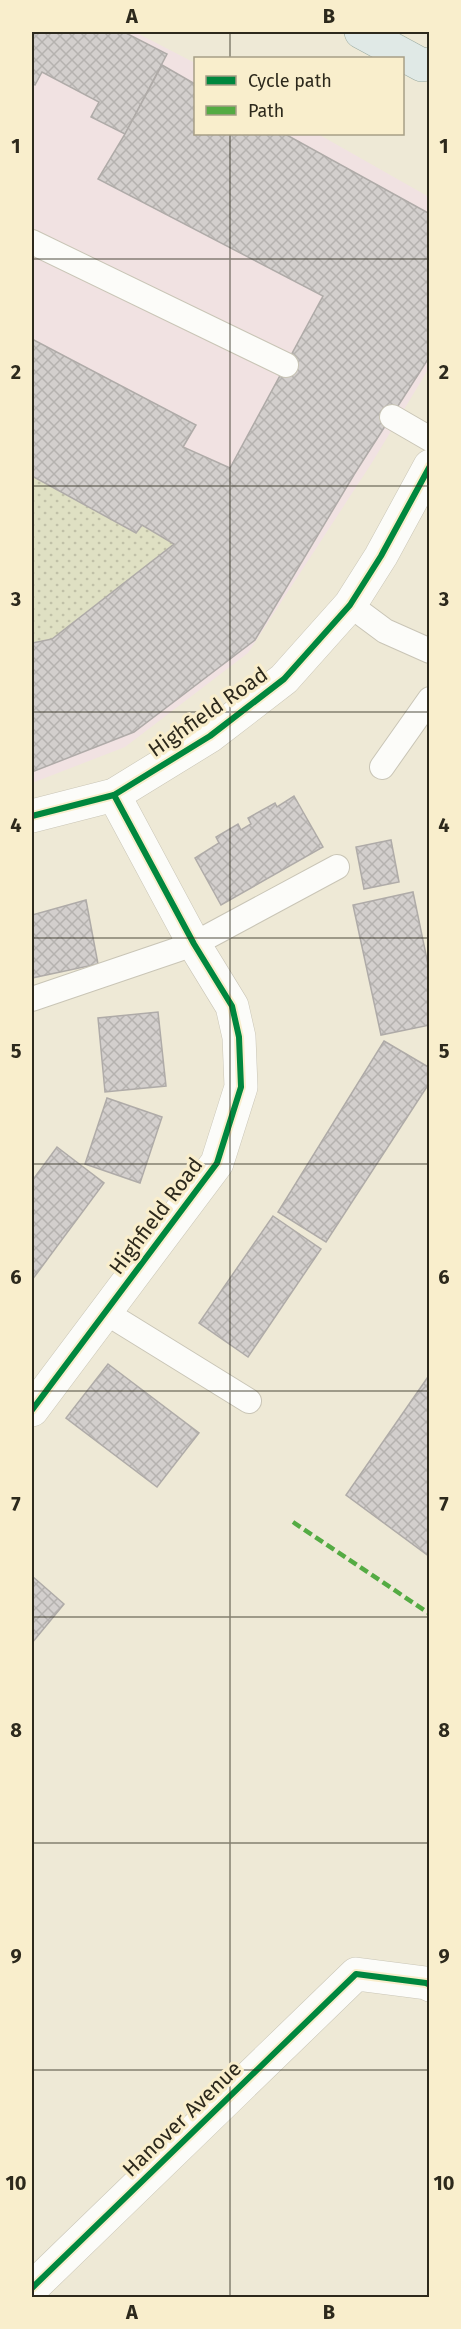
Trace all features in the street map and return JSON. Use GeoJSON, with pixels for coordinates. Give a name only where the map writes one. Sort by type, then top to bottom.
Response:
{"type":"FeatureCollection","features":[{"type":"Feature","properties":{"kind":"main road"},"geometry":{"type":"LineString","coordinates":[[361,32],[401,57]]}},
{"type":"Feature","properties":{"kind":"main road"},"geometry":{"type":"LineString","coordinates":[[404,59],[427,73]]}},
{"type":"Feature","properties":{"kind":"street","name":"Highfield Road"},"geometry":{"type":"LineString","coordinates":[[32,816],[114,795],[210,736],[284,680],[350,605],[381,556],[429,466]]}},
{"type":"Feature","properties":{"kind":"street","name":"Highfield Road"},"geometry":{"type":"LineString","coordinates":[[32,1410],[217,1163],[241,1087],[238,1037],[232,1006],[194,944],[114,795]]}},
{"type":"Feature","properties":{"kind":"street","name":"Hanover Avenue"},"geometry":{"type":"LineString","coordinates":[[32,2288],[356,1974],[429,1985]]}},
{"type":"Feature","properties":{"kind":"lane"},"geometry":{"type":"LineString","coordinates":[[32,242],[286,365]]}},
{"type":"Feature","properties":{"kind":"lane"},"geometry":{"type":"LineString","coordinates":[[392,417],[429,439]]}},
{"type":"Feature","properties":{"kind":"lane"},"geometry":{"type":"LineString","coordinates":[[350,605],[385,631],[429,651]]}},
{"type":"Feature","properties":{"kind":"lane"},"geometry":{"type":"LineString","coordinates":[[382,767],[429,699]]}},
{"type":"Feature","properties":{"kind":"lane"},"geometry":{"type":"LineString","coordinates":[[32,999],[194,944],[337,867]]}},
{"type":"Feature","properties":{"kind":"lane"},"geometry":{"type":"LineString","coordinates":[[105,1312],[249,1401]]}},
{"type":"Feature","properties":{"kind":"shaded area"},"geometry":{"type":"Polygon","coordinates":[[[32,32],[135,32],[194,62],[194,135],[320,135],[429,197],[429,368],[373,461],[248,653],[125,747],[32,783],[32,32]]]}},
{"type":"Feature","properties":{"kind":"green space"},"geometry":{"type":"Polygon","coordinates":[[[32,476],[136,533],[142,525],[174,544],[52,639],[32,643],[32,476]]]}},
{"type":"Feature","properties":{"kind":"building"},"geometry":{"type":"Polygon","coordinates":[[[32,32],[124,32],[167,54],[125,134],[91,117],[99,102],[42,72],[35,85],[32,83],[32,32]]]}},
{"type":"Feature","properties":{"kind":"building"},"geometry":{"type":"Polygon","coordinates":[[[162,65],[194,83],[194,135],[287,135],[430,214],[430,356],[355,473],[255,640],[134,732],[32,772],[32,643],[52,639],[174,544],[142,525],[136,533],[32,476],[32,339],[196,425],[183,447],[230,468],[323,296],[98,179],[162,65]]]}},
{"type":"Feature","properties":{"kind":"building"},"geometry":{"type":"Polygon","coordinates":[[[294,796],[323,847],[221,905],[195,858],[219,843],[216,837],[238,824],[241,830],[251,824],[248,818],[275,803],[277,807],[294,796]]]}},
{"type":"Feature","properties":{"kind":"building"},"geometry":{"type":"Polygon","coordinates":[[[391,840],[399,882],[364,889],[356,847],[391,840]]]}},
{"type":"Feature","properties":{"kind":"building"},"geometry":{"type":"Polygon","coordinates":[[[413,892],[430,974],[430,1025],[381,1035],[353,905],[413,892]]]}},
{"type":"Feature","properties":{"kind":"building"},"geometry":{"type":"Polygon","coordinates":[[[86,900],[98,964],[32,978],[32,915],[86,900]]]}},
{"type":"Feature","properties":{"kind":"building"},"geometry":{"type":"Polygon","coordinates":[[[158,1012],[166,1086],[105,1092],[98,1018],[158,1012]]]}},
{"type":"Feature","properties":{"kind":"building"},"geometry":{"type":"Polygon","coordinates":[[[384,1041],[430,1068],[430,1082],[326,1242],[278,1212],[384,1041]]]}},
{"type":"Feature","properties":{"kind":"building"},"geometry":{"type":"Polygon","coordinates":[[[107,1098],[162,1117],[140,1183],[85,1164],[107,1098]]]}},
{"type":"Feature","properties":{"kind":"building"},"geometry":{"type":"Polygon","coordinates":[[[57,1147],[104,1183],[32,1280],[32,1181],[57,1147]]]}},
{"type":"Feature","properties":{"kind":"building"},"geometry":{"type":"Polygon","coordinates":[[[273,1216],[321,1249],[248,1357],[199,1323],[273,1216]]]}},
{"type":"Feature","properties":{"kind":"building"},"geometry":{"type":"Polygon","coordinates":[[[108,1364],[199,1433],[157,1487],[66,1418],[108,1364]]]}},
{"type":"Feature","properties":{"kind":"building"},"geometry":{"type":"Polygon","coordinates":[[[430,1374],[430,1557],[346,1495],[430,1374]]]}},
{"type":"Feature","properties":{"kind":"building"},"geometry":{"type":"Polygon","coordinates":[[[32,1576],[64,1604],[32,1643],[32,1576]]]}},
{"type":"Feature","properties":{"kind":"marked path"},"geometry":{"type":"LineString","coordinates":[[293,1522],[430,1614]]}},
{"type":"Feature","properties":{"kind":"cycle path"},"geometry":{"type":"LineString","coordinates":[[32,816],[114,795],[210,736],[284,679],[350,605],[381,556],[430,466]]}},
{"type":"Feature","properties":{"kind":"cycle path"},"geometry":{"type":"LineString","coordinates":[[32,1410],[217,1163],[241,1087],[239,1037],[232,1006],[194,944],[114,795]]}},
{"type":"Feature","properties":{"kind":"cycle path"},"geometry":{"type":"LineString","coordinates":[[32,2288],[356,1974],[430,1985]]}}]}
